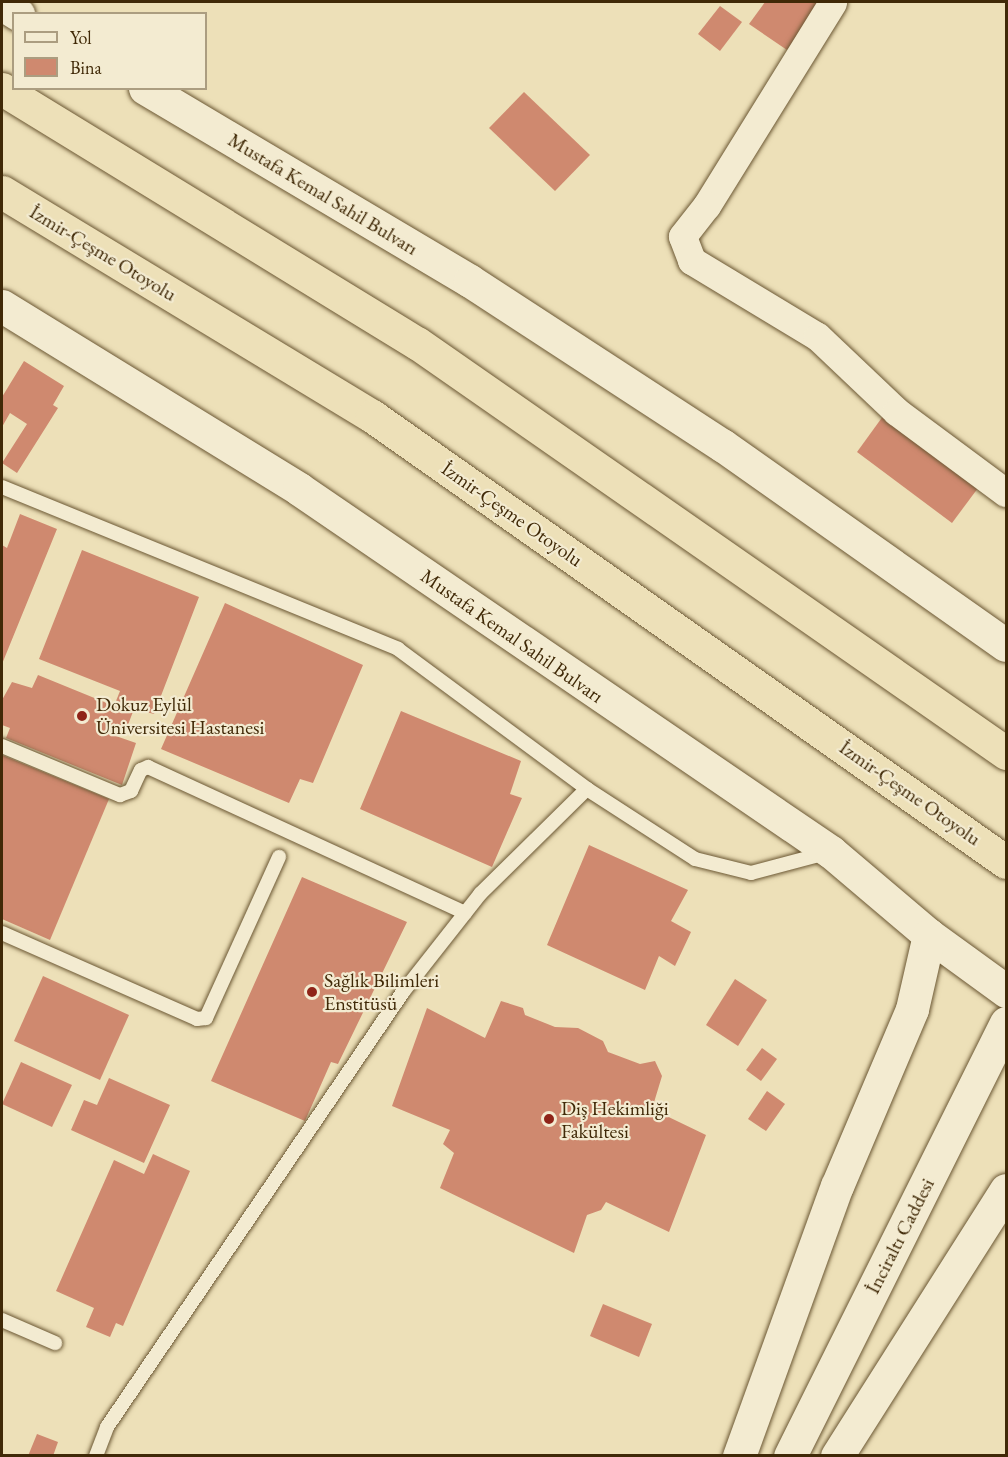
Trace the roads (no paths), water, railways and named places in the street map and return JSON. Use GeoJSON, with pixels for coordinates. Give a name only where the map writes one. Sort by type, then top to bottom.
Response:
{"type":"FeatureCollection","features":[{"type":"Feature","properties":{"kind":"highway"},"geometry":{"type":"LineString","coordinates":[[2,89],[417,343],[1006,753]]}},
{"type":"Feature","properties":{"kind":"highway","name":"İzmir-Çeşme Otoyolu"},"geometry":{"type":"LineString","coordinates":[[2,192],[372,416],[1006,862]]}},
{"type":"Feature","properties":{"kind":"main road"},"geometry":{"type":"LineString","coordinates":[[2,4],[15,12]]}},
{"type":"Feature","properties":{"kind":"main road","name":"Mustafa Kemal Sahil Bulvarı"},"geometry":{"type":"LineString","coordinates":[[148,90],[470,281],[722,445],[1006,645]]}},
{"type":"Feature","properties":{"kind":"main road","name":"Mustafa Kemal Sahil Bulvarı"},"geometry":{"type":"LineString","coordinates":[[2,306],[299,489],[831,852],[929,935],[1006,991]]}},
{"type":"Feature","properties":{"kind":"main road"},"geometry":{"type":"LineString","coordinates":[[738,1455],[837,1186],[912,1009],[929,935]]}},
{"type":"Feature","properties":{"kind":"main road","name":"İnciraltı Caddesi"},"geometry":{"type":"LineString","coordinates":[[790,1453],[1002,1032]]}},
{"type":"Feature","properties":{"kind":"main road"},"geometry":{"type":"LineString","coordinates":[[837,1455],[1006,1190]]}},
{"type":"Feature","properties":{"kind":"street"},"geometry":{"type":"LineString","coordinates":[[833,2],[707,206],[683,237],[692,261],[818,338],[897,412],[1006,493]]}},
{"type":"Feature","properties":{"kind":"lane"},"geometry":{"type":"LineString","coordinates":[[2,488],[398,649],[587,789],[695,859],[751,873],[831,852]]}},
{"type":"Feature","properties":{"kind":"lane"},"geometry":{"type":"LineString","coordinates":[[2,746],[120,795],[130,791],[141,770],[148,767],[465,913]]}},
{"type":"Feature","properties":{"kind":"lane"},"geometry":{"type":"LineString","coordinates":[[96,1455],[107,1427],[403,992],[465,913],[587,789]]}},
{"type":"Feature","properties":{"kind":"lane"},"geometry":{"type":"LineString","coordinates":[[2,933],[197,1018],[206,1018],[279,857]]}},
{"type":"Feature","properties":{"kind":"lane"},"geometry":{"type":"LineString","coordinates":[[2,1320],[55,1343]]}},
{"type":"Feature","properties":{"kind":"place","name":"Dokuz Eylül Üniversitesi Hastanesi"},"geometry":{"type":"Point","coordinates":[82,716]}},
{"type":"Feature","properties":{"kind":"place","name":"Sağlık Bilimleri Enstitüsü"},"geometry":{"type":"Point","coordinates":[312,992]}},
{"type":"Feature","properties":{"kind":"place","name":"Diş Hekimliği Fakültesi"},"geometry":{"type":"Point","coordinates":[549,1119]}}]}
